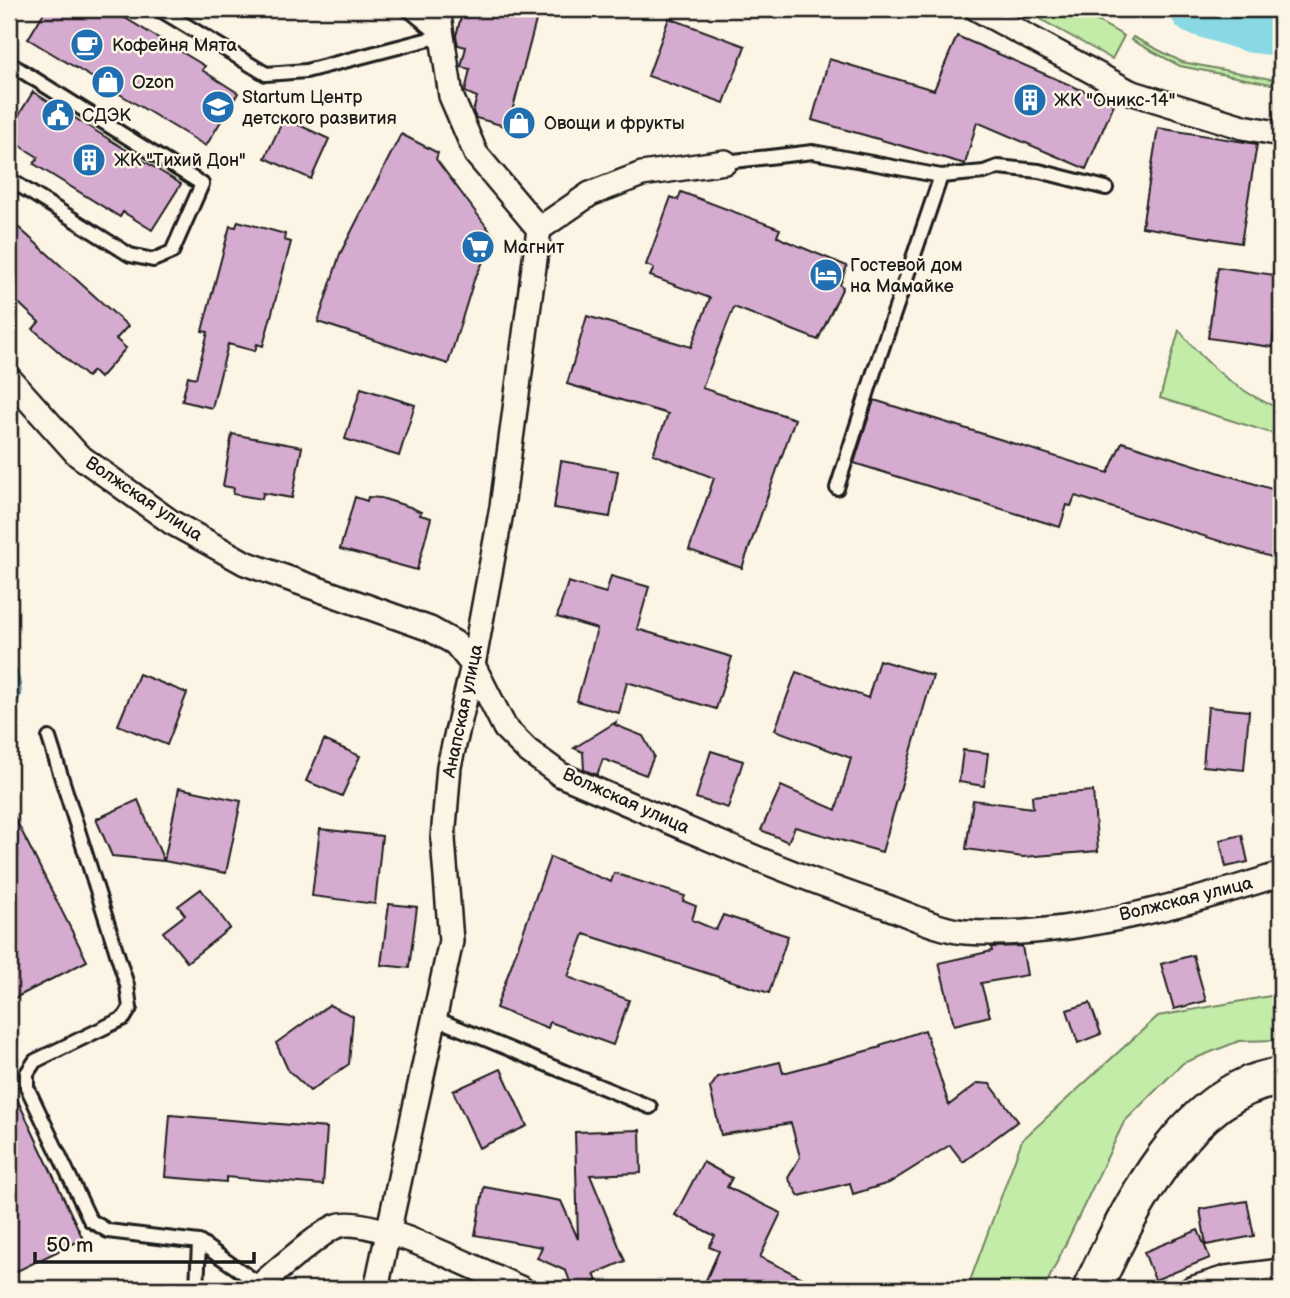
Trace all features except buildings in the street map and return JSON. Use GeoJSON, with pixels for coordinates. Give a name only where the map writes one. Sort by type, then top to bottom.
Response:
{"type":"FeatureCollection","features":[{"type":"Feature","properties":{"kind":"main road"},"geometry":{"type":"LineString","coordinates":[[1092,1289],[1130,1208],[1189,1129],[1209,1109],[1242,1089],[1268,1078],[1281,1077]]}},
{"type":"Feature","properties":{"kind":"street"},"geometry":{"type":"LineString","coordinates":[[438,9],[451,96],[476,154],[539,229],[590,194],[629,179],[725,162]]}},
{"type":"Feature","properties":{"kind":"street"},"geometry":{"type":"LineString","coordinates":[[977,9],[1130,92],[1243,127],[1281,134]]}},
{"type":"Feature","properties":{"kind":"street","name":"Анапская улица"},"geometry":{"type":"LineString","coordinates":[[376,1289],[451,941],[443,839],[449,766],[474,665],[502,507],[539,229]]}},
{"type":"Feature","properties":{"kind":"street","name":"Волжская улица"},"geometry":{"type":"LineString","coordinates":[[9,378],[78,455],[172,522],[245,563],[430,629],[455,643],[474,665],[505,728],[527,750],[562,775],[835,890],[962,932],[1006,934],[1062,928],[1210,897],[1281,874]]}},
{"type":"Feature","properties":{"kind":"street"},"geometry":{"type":"LineString","coordinates":[[259,1287],[336,1226],[358,1223],[390,1232],[522,1289]]}},
{"type":"Feature","properties":{"kind":"street"},"geometry":{"type":"LineString","coordinates":[[1191,1289],[1226,1278],[1281,1271]]}},
{"type":"Feature","properties":{"kind":"lane"},"geometry":{"type":"LineString","coordinates":[[9,15],[12,9]]}},
{"type":"Feature","properties":{"kind":"lane"},"geometry":{"type":"LineString","coordinates":[[159,9],[266,74],[306,71],[441,36]]}},
{"type":"Feature","properties":{"kind":"lane"},"geometry":{"type":"LineString","coordinates":[[408,9],[441,36]]}},
{"type":"Feature","properties":{"kind":"lane"},"geometry":{"type":"LineString","coordinates":[[9,63],[202,184],[172,252],[153,260],[130,255],[9,179]]}},
{"type":"Feature","properties":{"kind":"lane"},"geometry":{"type":"LineString","coordinates":[[725,162],[813,152],[942,176],[984,172],[998,167],[1039,171],[1106,188]]}},
{"type":"Feature","properties":{"kind":"lane"},"geometry":{"type":"LineString","coordinates":[[837,488],[873,372],[942,176]]}},
{"type":"Feature","properties":{"kind":"lane"},"geometry":{"type":"LineString","coordinates":[[49,738],[127,985],[130,1008],[124,1018],[35,1061],[27,1073],[27,1087],[90,1220],[108,1231],[199,1242],[259,1287]]}},
{"type":"Feature","properties":{"kind":"lane"},"geometry":{"type":"LineString","coordinates":[[434,1018],[649,1107]]}},
{"type":"Feature","properties":{"kind":"lane"},"geometry":{"type":"LineString","coordinates":[[197,1289],[199,1242]]}},
{"type":"Feature","properties":{"kind":"green space"},"geometry":{"type":"Polygon","coordinates":[[[1036,9],[1076,9],[1124,36],[1112,59],[1042,20],[1036,9]]]}},
{"type":"Feature","properties":{"kind":"green space"},"geometry":{"type":"Polygon","coordinates":[[[1133,37],[1182,62],[1281,81],[1281,86],[1180,66],[1131,40],[1133,37]]]}},
{"type":"Feature","properties":{"kind":"green space"},"geometry":{"type":"Polygon","coordinates":[[[1179,330],[1200,355],[1224,377],[1251,395],[1281,409],[1281,436],[1160,398],[1179,330]]]}},
{"type":"Feature","properties":{"kind":"green space"},"geometry":{"type":"Polygon","coordinates":[[[1281,994],[1281,1040],[1239,1041],[1183,1063],[1124,1122],[1044,1289],[967,1289],[1022,1140],[1158,1016],[1281,994]]]}},
{"type":"Feature","properties":{"kind":"water"},"geometry":{"type":"Polygon","coordinates":[[[9,659],[19,679],[20,693],[19,699],[9,711],[9,659]]]}},
{"type":"Feature","properties":{"kind":"waterway"},"geometry":{"type":"LineString","coordinates":[[1196,9],[1253,27],[1281,30]]}},
{"type":"Feature","properties":{"kind":"place","name":"Кофейня Мята"},"geometry":{"type":"Point","coordinates":[87,45]}},
{"type":"Feature","properties":{"kind":"place","name":"Ozon"},"geometry":{"type":"Point","coordinates":[108,82]}},
{"type":"Feature","properties":{"kind":"place","name":"ЖК \"Оникс-14\""},"geometry":{"type":"Point","coordinates":[1030,100]}},
{"type":"Feature","properties":{"kind":"place","name":"Startum Центр детского развития"},"geometry":{"type":"Point","coordinates":[218,107]}},
{"type":"Feature","properties":{"kind":"place","name":"СДЭК"},"geometry":{"type":"Point","coordinates":[58,115]}},
{"type":"Feature","properties":{"kind":"place","name":"Овощи и фрукты"},"geometry":{"type":"Point","coordinates":[519,123]}},
{"type":"Feature","properties":{"kind":"place","name":"ЖК \"Тихий Дон\""},"geometry":{"type":"Point","coordinates":[89,160]}},
{"type":"Feature","properties":{"kind":"place","name":"Магнит"},"geometry":{"type":"Point","coordinates":[478,247]}},
{"type":"Feature","properties":{"kind":"place","name":"Гостевой дом на Мамайке"},"geometry":{"type":"Point","coordinates":[826,275]}}]}
